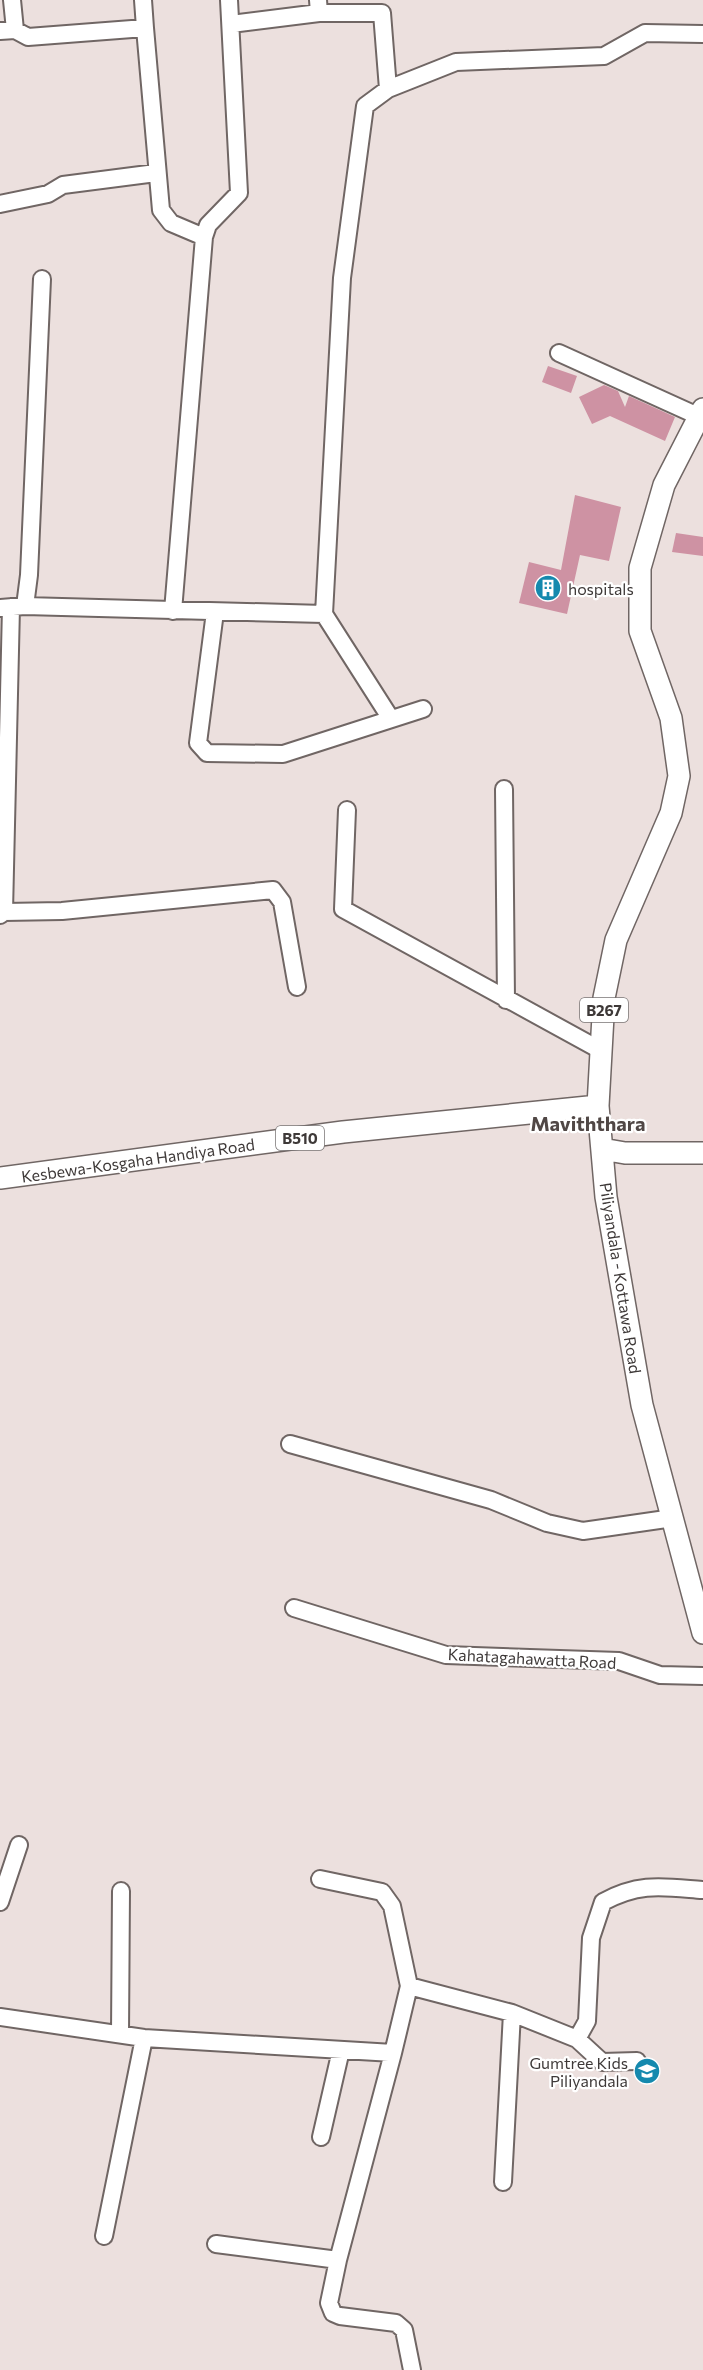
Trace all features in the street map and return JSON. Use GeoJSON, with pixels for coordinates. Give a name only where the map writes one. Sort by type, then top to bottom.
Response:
{"type":"FeatureCollection","features":[{"type":"Feature","properties":{"kind":"main road","name":"Piliyandala - Kottawa Road"},"geometry":{"type":"LineString","coordinates":[[700,412],[664,485],[640,568],[639,631],[671,718],[680,776],[671,813],[616,940],[604,998],[598,1106],[606,1197],[642,1405],[673,1518],[698,1594],[703,1633]]}},
{"type":"Feature","properties":{"kind":"main road","name":"Kesbewa-Kosgaha Handiya Road"},"geometry":{"type":"LineString","coordinates":[[1,1175],[344,1132],[598,1106]]}},
{"type":"Feature","properties":{"kind":"main road"},"geometry":{"type":"LineString","coordinates":[[603,1149],[626,1153],[703,1153]]}},
{"type":"Feature","properties":{"kind":"street"},"geometry":{"type":"LineString","coordinates":[[12,0],[8,31],[28,37],[145,28]]}},
{"type":"Feature","properties":{"kind":"street"},"geometry":{"type":"LineString","coordinates":[[143,0],[161,210],[171,223],[204,237]]}},
{"type":"Feature","properties":{"kind":"street"},"geometry":{"type":"LineString","coordinates":[[173,610],[204,237],[208,225],[239,193],[230,0]]}},
{"type":"Feature","properties":{"kind":"street"},"geometry":{"type":"LineString","coordinates":[[231,24],[318,6],[382,13],[388,89]]}},
{"type":"Feature","properties":{"kind":"street"},"geometry":{"type":"LineString","coordinates":[[391,719],[324,614],[342,278],[365,106],[388,89],[456,62],[604,56],[645,33],[703,34]]}},
{"type":"Feature","properties":{"kind":"street"},"geometry":{"type":"LineString","coordinates":[[0,204],[48,194],[63,185],[156,172]]}},
{"type":"Feature","properties":{"kind":"street"},"geometry":{"type":"LineString","coordinates":[[42,279],[29,575],[12,607],[2,913],[62,911],[273,890],[282,902],[297,987]]}},
{"type":"Feature","properties":{"kind":"street"},"geometry":{"type":"LineString","coordinates":[[559,353],[700,412]]}},
{"type":"Feature","properties":{"kind":"street"},"geometry":{"type":"LineString","coordinates":[[12,607],[324,614]]}},
{"type":"Feature","properties":{"kind":"street"},"geometry":{"type":"LineString","coordinates":[[215,612],[198,743],[207,753],[283,754],[423,709]]}},
{"type":"Feature","properties":{"kind":"street"},"geometry":{"type":"LineString","coordinates":[[504,789],[506,1000]]}},
{"type":"Feature","properties":{"kind":"street"},"geometry":{"type":"LineString","coordinates":[[347,810],[343,909],[602,1051]]}},
{"type":"Feature","properties":{"kind":"street"},"geometry":{"type":"LineString","coordinates":[[290,1444],[490,1500],[547,1523],[584,1531],[673,1518]]}},
{"type":"Feature","properties":{"kind":"street","name":"Kahatagahawatta Road"},"geometry":{"type":"LineString","coordinates":[[294,1608],[446,1655],[619,1661],[660,1675],[703,1676]]}},
{"type":"Feature","properties":{"kind":"street"},"geometry":{"type":"LineString","coordinates":[[0,1902],[19,1845]]}},
{"type":"Feature","properties":{"kind":"street"},"geometry":{"type":"LineString","coordinates":[[320,1879],[382,1892],[387,1897],[392,1906],[409,1986],[329,2303],[333,2313],[340,2316],[396,2323],[404,2330],[412,2370]]}},
{"type":"Feature","properties":{"kind":"street"},"geometry":{"type":"LineString","coordinates":[[577,2039],[587,2021],[591,1938],[603,1902],[626,1890],[661,1887],[703,1890]]}},
{"type":"Feature","properties":{"kind":"street"},"geometry":{"type":"LineString","coordinates":[[120,2034],[121,1891]]}},
{"type":"Feature","properties":{"kind":"street"},"geometry":{"type":"LineString","coordinates":[[409,1986],[512,2013],[577,2039],[602,2062],[637,2061]]}},
{"type":"Feature","properties":{"kind":"street"},"geometry":{"type":"LineString","coordinates":[[503,2182],[512,2013]]}},
{"type":"Feature","properties":{"kind":"street"},"geometry":{"type":"LineString","coordinates":[[0,2018],[144,2038],[393,2053]]}},
{"type":"Feature","properties":{"kind":"street"},"geometry":{"type":"LineString","coordinates":[[104,2236],[144,2038]]}},
{"type":"Feature","properties":{"kind":"street"},"geometry":{"type":"LineString","coordinates":[[321,2136],[340,2050]]}},
{"type":"Feature","properties":{"kind":"street"},"geometry":{"type":"LineString","coordinates":[[216,2244],[338,2260]]}},
{"type":"Feature","properties":{"kind":"building"},"geometry":{"type":"Polygon","coordinates":[[[548,366],[577,376],[571,393],[542,382],[548,366]]]}},
{"type":"Feature","properties":{"kind":"building"},"geometry":{"type":"Polygon","coordinates":[[[604,385],[618,391],[625,407],[629,396],[675,417],[665,441],[610,416],[592,424],[579,397],[604,385]]]}},
{"type":"Feature","properties":{"kind":"building"},"geometry":{"type":"Polygon","coordinates":[[[575,495],[621,507],[609,561],[580,555],[567,614],[519,603],[529,562],[561,570],[575,495]]]}},
{"type":"Feature","properties":{"kind":"building"},"geometry":{"type":"Polygon","coordinates":[[[676,533],[703,537],[703,556],[672,552],[676,533]]]}},
{"type":"Feature","properties":{"kind":"place","name":"hospitals"},"geometry":{"type":"Point","coordinates":[548,588]}},
{"type":"Feature","properties":{"kind":"place","name":"Gumtree Kids Piliyandala"},"geometry":{"type":"Point","coordinates":[647,2071]}},
{"type":"Feature","properties":{"kind":"district","name":"Maviththara"},"geometry":{"type":"Point","coordinates":[588,1123]}}]}
